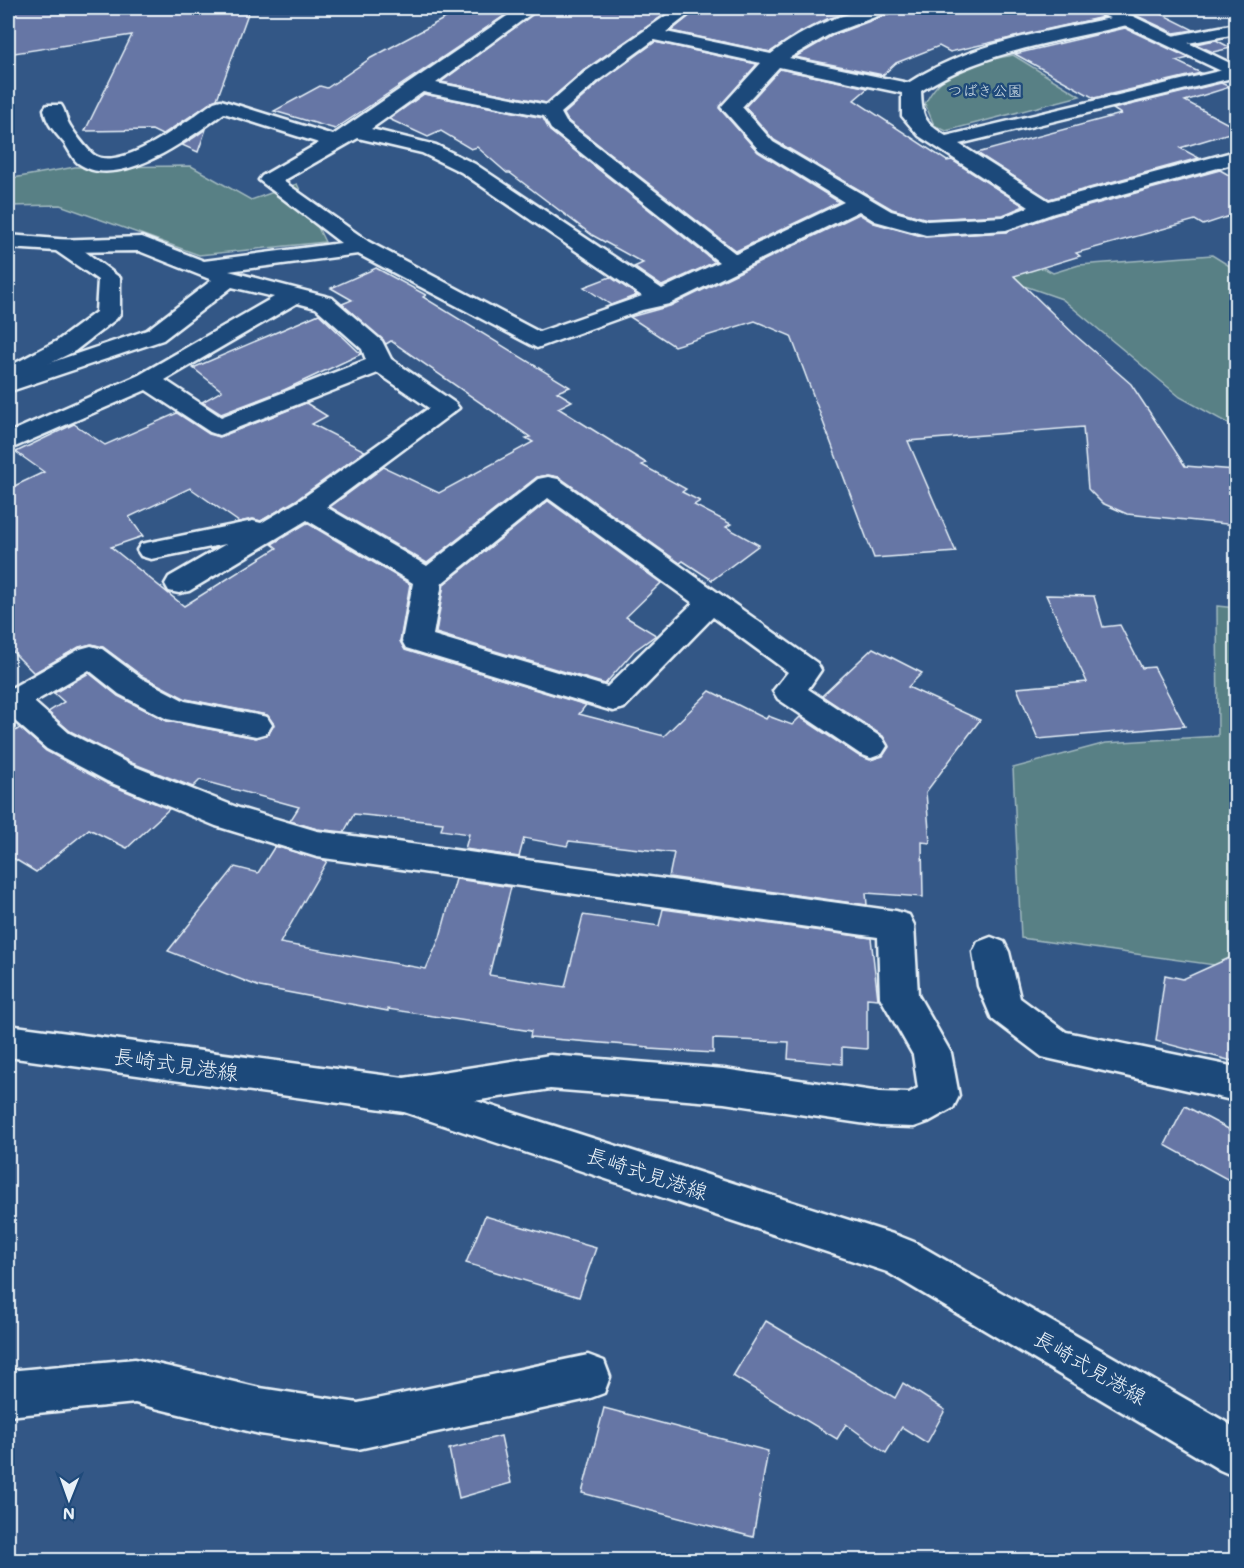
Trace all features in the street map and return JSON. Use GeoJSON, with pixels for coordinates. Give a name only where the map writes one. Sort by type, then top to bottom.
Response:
{"type":"FeatureCollection","features":[{"type":"Feature","properties":{"kind":"street"},"geometry":{"type":"LineString","coordinates":[[530,8],[423,86],[355,131],[269,180],[362,246],[537,341],[635,305],[661,299],[860,202]]}},
{"type":"Feature","properties":{"kind":"street"},"geometry":{"type":"LineString","coordinates":[[551,112],[592,76],[688,8]]}},
{"type":"Feature","properties":{"kind":"street"},"geometry":{"type":"LineString","coordinates":[[882,8],[816,33],[775,60],[730,107],[766,146],[883,216],[926,228],[1006,223],[1046,208],[1236,157]]}},
{"type":"Feature","properties":{"kind":"street"},"geometry":{"type":"LineString","coordinates":[[1103,8],[1236,72]]}},
{"type":"Feature","properties":{"kind":"street"},"geometry":{"type":"LineString","coordinates":[[911,89],[930,74],[960,60],[1125,20]]}},
{"type":"Feature","properties":{"kind":"street"},"geometry":{"type":"LineString","coordinates":[[1172,41],[1236,29]]}},
{"type":"Feature","properties":{"kind":"street"},"geometry":{"type":"LineString","coordinates":[[651,34],[911,89]]}},
{"type":"Feature","properties":{"kind":"street"},"geometry":{"type":"LineString","coordinates":[[944,142],[1236,72]]}},
{"type":"Feature","properties":{"kind":"street"},"geometry":{"type":"LineString","coordinates":[[423,86],[551,112],[558,124],[735,264]]}},
{"type":"Feature","properties":{"kind":"street"},"geometry":{"type":"LineString","coordinates":[[911,89],[912,116],[926,132],[1046,208]]}},
{"type":"Feature","properties":{"kind":"street"},"geometry":{"type":"LineString","coordinates":[[54,110],[55,119],[86,159],[96,163],[121,164],[143,157],[221,106],[335,142]]}},
{"type":"Feature","properties":{"kind":"street"},"geometry":{"type":"LineString","coordinates":[[355,131],[429,149],[468,168],[661,299]]}},
{"type":"Feature","properties":{"kind":"street"},"geometry":{"type":"LineString","coordinates":[[8,242],[62,245],[142,244],[228,279],[324,303],[373,346],[380,363],[446,408],[307,508],[179,584]]}},
{"type":"Feature","properties":{"kind":"street"},"geometry":{"type":"LineString","coordinates":[[8,376],[66,345],[108,314],[109,278],[62,245]]}},
{"type":"Feature","properties":{"kind":"street"},"geometry":{"type":"LineString","coordinates":[[201,268],[362,246]]}},
{"type":"Feature","properties":{"kind":"street"},"geometry":{"type":"LineString","coordinates":[[8,385],[155,335],[228,279]]}},
{"type":"Feature","properties":{"kind":"street"},"geometry":{"type":"LineString","coordinates":[[8,442],[148,380],[294,295]]}},
{"type":"Feature","properties":{"kind":"street"},"geometry":{"type":"LineString","coordinates":[[148,380],[219,427],[380,363]]}},
{"type":"Feature","properties":{"kind":"street"},"geometry":{"type":"LineString","coordinates":[[710,603],[612,700],[417,641],[428,579],[549,485],[806,670],[789,691],[871,746]]}},
{"type":"Feature","properties":{"kind":"street"},"geometry":{"type":"LineString","coordinates":[[307,508],[428,579]]}},
{"type":"Feature","properties":{"kind":"street"},"geometry":{"type":"LineString","coordinates":[[151,550],[278,525]]}},
{"type":"Feature","properties":{"kind":"street"},"geometry":{"type":"LineString","coordinates":[[256,725],[178,711],[130,686],[91,656],[10,701],[58,741],[119,773],[228,817],[317,844],[896,926],[899,997],[933,1053],[939,1096],[914,1110],[880,1109],[724,1086],[550,1072],[404,1095]]}},
{"type":"Feature","properties":{"kind":"street"},"geometry":{"type":"LineString","coordinates":[[991,952],[997,986],[1005,1008],[1056,1046],[1236,1084]]}},
{"type":"Feature","properties":{"kind":"street","name":"長崎式見港線"},"geometry":{"type":"LineString","coordinates":[[8,1041],[404,1095],[899,1256],[1236,1454]]}},
{"type":"Feature","properties":{"kind":"street"},"geometry":{"type":"LineString","coordinates":[[8,1394],[135,1381],[260,1411],[358,1426],[588,1377]]}},
{"type":"Feature","properties":{"kind":"green space","name":"つばき公園"},"geometry":{"type":"Polygon","coordinates":[[[1013,55],[1080,96],[946,131],[934,125],[925,104],[941,81],[961,68],[1013,55]]]}},
{"type":"Feature","properties":{"kind":"green space"},"geometry":{"type":"Polygon","coordinates":[[[191,166],[251,200],[297,184],[325,242],[199,255],[60,205],[8,206],[8,179],[75,167],[191,166]]]}},
{"type":"Feature","properties":{"kind":"green space"},"geometry":{"type":"Polygon","coordinates":[[[916,236],[986,238],[1053,273],[1079,265],[1212,255],[1236,270],[1236,428],[1180,397],[1062,299],[950,260],[916,236]]]}},
{"type":"Feature","properties":{"kind":"green space"},"geometry":{"type":"Polygon","coordinates":[[[1217,606],[1236,608],[1236,968],[1021,938],[1013,768],[1106,743],[1218,736],[1217,606]]]}},
{"type":"Feature","properties":{"kind":"building"},"geometry":{"type":"Polygon","coordinates":[[[29,8],[250,8],[217,99],[162,135],[152,130],[85,131],[132,35],[8,54],[8,11],[29,8]]]}},
{"type":"Feature","properties":{"kind":"building"},"geometry":{"type":"Polygon","coordinates":[[[464,8],[516,8],[335,129],[274,111],[320,86],[327,88],[371,58],[464,8]]]}},
{"type":"Feature","properties":{"kind":"building"},"geometry":{"type":"Polygon","coordinates":[[[541,8],[674,8],[584,70],[546,103],[441,82],[541,8]]]}},
{"type":"Feature","properties":{"kind":"building"},"geometry":{"type":"Polygon","coordinates":[[[699,8],[869,8],[827,19],[797,34],[770,52],[671,31],[699,8]]]}},
{"type":"Feature","properties":{"kind":"building"},"geometry":{"type":"Polygon","coordinates":[[[892,8],[1092,8],[1095,13],[1103,17],[950,52],[939,46],[896,63],[883,75],[795,57],[833,35],[889,14],[892,8]]]}},
{"type":"Feature","properties":{"kind":"building"},"geometry":{"type":"Polygon","coordinates":[[[1120,8],[1150,8],[1194,30],[1174,33],[1120,8]]]}},
{"type":"Feature","properties":{"kind":"building"},"geometry":{"type":"Polygon","coordinates":[[[1125,28],[1189,58],[1176,61],[1201,73],[1094,98],[1015,54],[1125,28]]]}},
{"type":"Feature","properties":{"kind":"building"},"geometry":{"type":"Polygon","coordinates":[[[1216,40],[1231,48],[1213,52],[1195,44],[1216,40]]]}},
{"type":"Feature","properties":{"kind":"building"},"geometry":{"type":"Polygon","coordinates":[[[655,42],[757,64],[719,108],[758,152],[839,202],[736,251],[568,121],[564,114],[600,82],[655,42]]]}},
{"type":"Feature","properties":{"kind":"building"},"geometry":{"type":"Polygon","coordinates":[[[780,69],[868,88],[854,100],[947,161],[952,160],[1024,206],[1003,215],[927,219],[892,209],[774,140],[745,107],[780,69]]]}},
{"type":"Feature","properties":{"kind":"building"},"geometry":{"type":"Polygon","coordinates":[[[1221,83],[1230,87],[1185,101],[1236,128],[1236,131],[1180,148],[1199,158],[1049,199],[977,153],[1121,114],[1113,109],[1221,83]]]}},
{"type":"Feature","properties":{"kind":"building"},"geometry":{"type":"Polygon","coordinates":[[[424,94],[543,118],[550,131],[715,262],[662,286],[634,267],[643,263],[592,235],[507,173],[477,147],[471,149],[441,131],[428,137],[389,119],[424,94]]]}},
{"type":"Feature","properties":{"kind":"building"},"geometry":{"type":"Polygon","coordinates":[[[206,129],[198,152],[182,145],[195,137],[206,129]]]}},
{"type":"Feature","properties":{"kind":"building"},"geometry":{"type":"Polygon","coordinates":[[[1220,170],[1236,179],[1236,214],[1203,225],[1195,220],[1076,253],[1080,256],[1014,276],[1075,335],[1131,384],[1185,466],[1236,470],[1236,525],[1127,514],[1102,503],[1088,489],[1083,427],[908,441],[956,552],[874,558],[791,336],[755,321],[674,346],[630,317],[670,306],[859,214],[874,223],[925,237],[1006,232],[1055,215],[1220,170]]]}},
{"type":"Feature","properties":{"kind":"building"},"geometry":{"type":"Polygon","coordinates":[[[376,268],[426,295],[423,297],[570,387],[557,392],[572,401],[558,408],[646,463],[642,465],[686,489],[682,492],[700,501],[694,505],[731,524],[726,527],[759,545],[712,580],[683,561],[680,563],[559,477],[548,475],[537,477],[427,563],[330,507],[384,467],[439,493],[533,442],[526,438],[530,437],[391,341],[386,344],[342,304],[352,300],[331,288],[376,268]]]}},
{"type":"Feature","properties":{"kind":"building"},"geometry":{"type":"Polygon","coordinates":[[[610,277],[637,295],[611,305],[584,287],[610,277]]]}},
{"type":"Feature","properties":{"kind":"building"},"geometry":{"type":"Polygon","coordinates":[[[319,314],[361,354],[284,390],[221,414],[202,402],[222,391],[193,368],[319,314]]]}},
{"type":"Feature","properties":{"kind":"building"},"geometry":{"type":"Polygon","coordinates":[[[306,403],[327,416],[312,424],[365,451],[296,500],[261,521],[253,519],[239,522],[190,488],[129,517],[143,536],[111,547],[184,606],[277,548],[272,544],[307,523],[410,584],[400,641],[405,650],[586,705],[579,714],[664,736],[710,691],[766,719],[768,716],[792,725],[800,717],[859,756],[870,760],[883,756],[889,747],[883,736],[822,696],[873,648],[922,673],[908,687],[980,720],[926,792],[930,843],[922,842],[923,897],[866,893],[867,905],[669,877],[674,853],[569,841],[567,846],[524,838],[519,857],[465,849],[469,834],[441,830],[443,823],[354,814],[344,832],[317,829],[290,821],[299,807],[200,780],[193,787],[132,763],[70,731],[48,712],[64,702],[54,693],[89,673],[118,696],[167,721],[256,738],[269,734],[274,724],[267,715],[186,699],[142,676],[103,647],[92,644],[79,647],[34,673],[8,647],[8,489],[44,472],[16,452],[74,424],[105,445],[177,413],[209,434],[220,437],[306,403]]]}},
{"type":"Feature","properties":{"kind":"building"},"geometry":{"type":"Polygon","coordinates":[[[548,501],[661,583],[626,617],[656,635],[634,651],[605,684],[436,633],[444,584],[548,501]]]}},
{"type":"Feature","properties":{"kind":"building"},"geometry":{"type":"Polygon","coordinates":[[[1046,595],[1094,596],[1103,627],[1120,625],[1142,668],[1154,667],[1185,726],[1038,739],[1017,688],[1087,682],[1046,595]]]}},
{"type":"Feature","properties":{"kind":"building"},"geometry":{"type":"Polygon","coordinates":[[[20,728],[46,751],[106,783],[169,809],[127,848],[89,829],[36,872],[8,855],[8,736],[20,728]]]}},
{"type":"Feature","properties":{"kind":"building"},"geometry":{"type":"Polygon","coordinates":[[[275,846],[327,861],[280,943],[426,969],[440,937],[456,879],[511,887],[489,975],[565,987],[583,915],[659,926],[663,909],[871,938],[878,999],[867,998],[867,1049],[842,1047],[842,1064],[788,1059],[789,1042],[713,1039],[713,1053],[530,1037],[531,1031],[388,1009],[388,1011],[260,987],[168,951],[235,867],[258,873],[275,846]]]}},
{"type":"Feature","properties":{"kind":"building"},"geometry":{"type":"Polygon","coordinates":[[[1236,955],[1236,1062],[1156,1041],[1165,975],[1183,979],[1236,955]]]}},
{"type":"Feature","properties":{"kind":"building"},"geometry":{"type":"Polygon","coordinates":[[[1185,1106],[1236,1133],[1236,1184],[1165,1145],[1185,1106]]]}},
{"type":"Feature","properties":{"kind":"building"},"geometry":{"type":"Polygon","coordinates":[[[485,1216],[596,1248],[579,1297],[466,1263],[485,1216]]]}},
{"type":"Feature","properties":{"kind":"building"},"geometry":{"type":"Polygon","coordinates":[[[766,1321],[895,1398],[903,1383],[945,1410],[927,1443],[902,1427],[886,1453],[846,1424],[837,1439],[733,1376],[766,1321]]]}},
{"type":"Feature","properties":{"kind":"building"},"geometry":{"type":"Polygon","coordinates":[[[604,1408],[768,1451],[753,1537],[582,1493],[604,1408]]]}},
{"type":"Feature","properties":{"kind":"building"},"geometry":{"type":"Polygon","coordinates":[[[501,1436],[511,1483],[459,1498],[449,1449],[501,1436]]]}}]}
